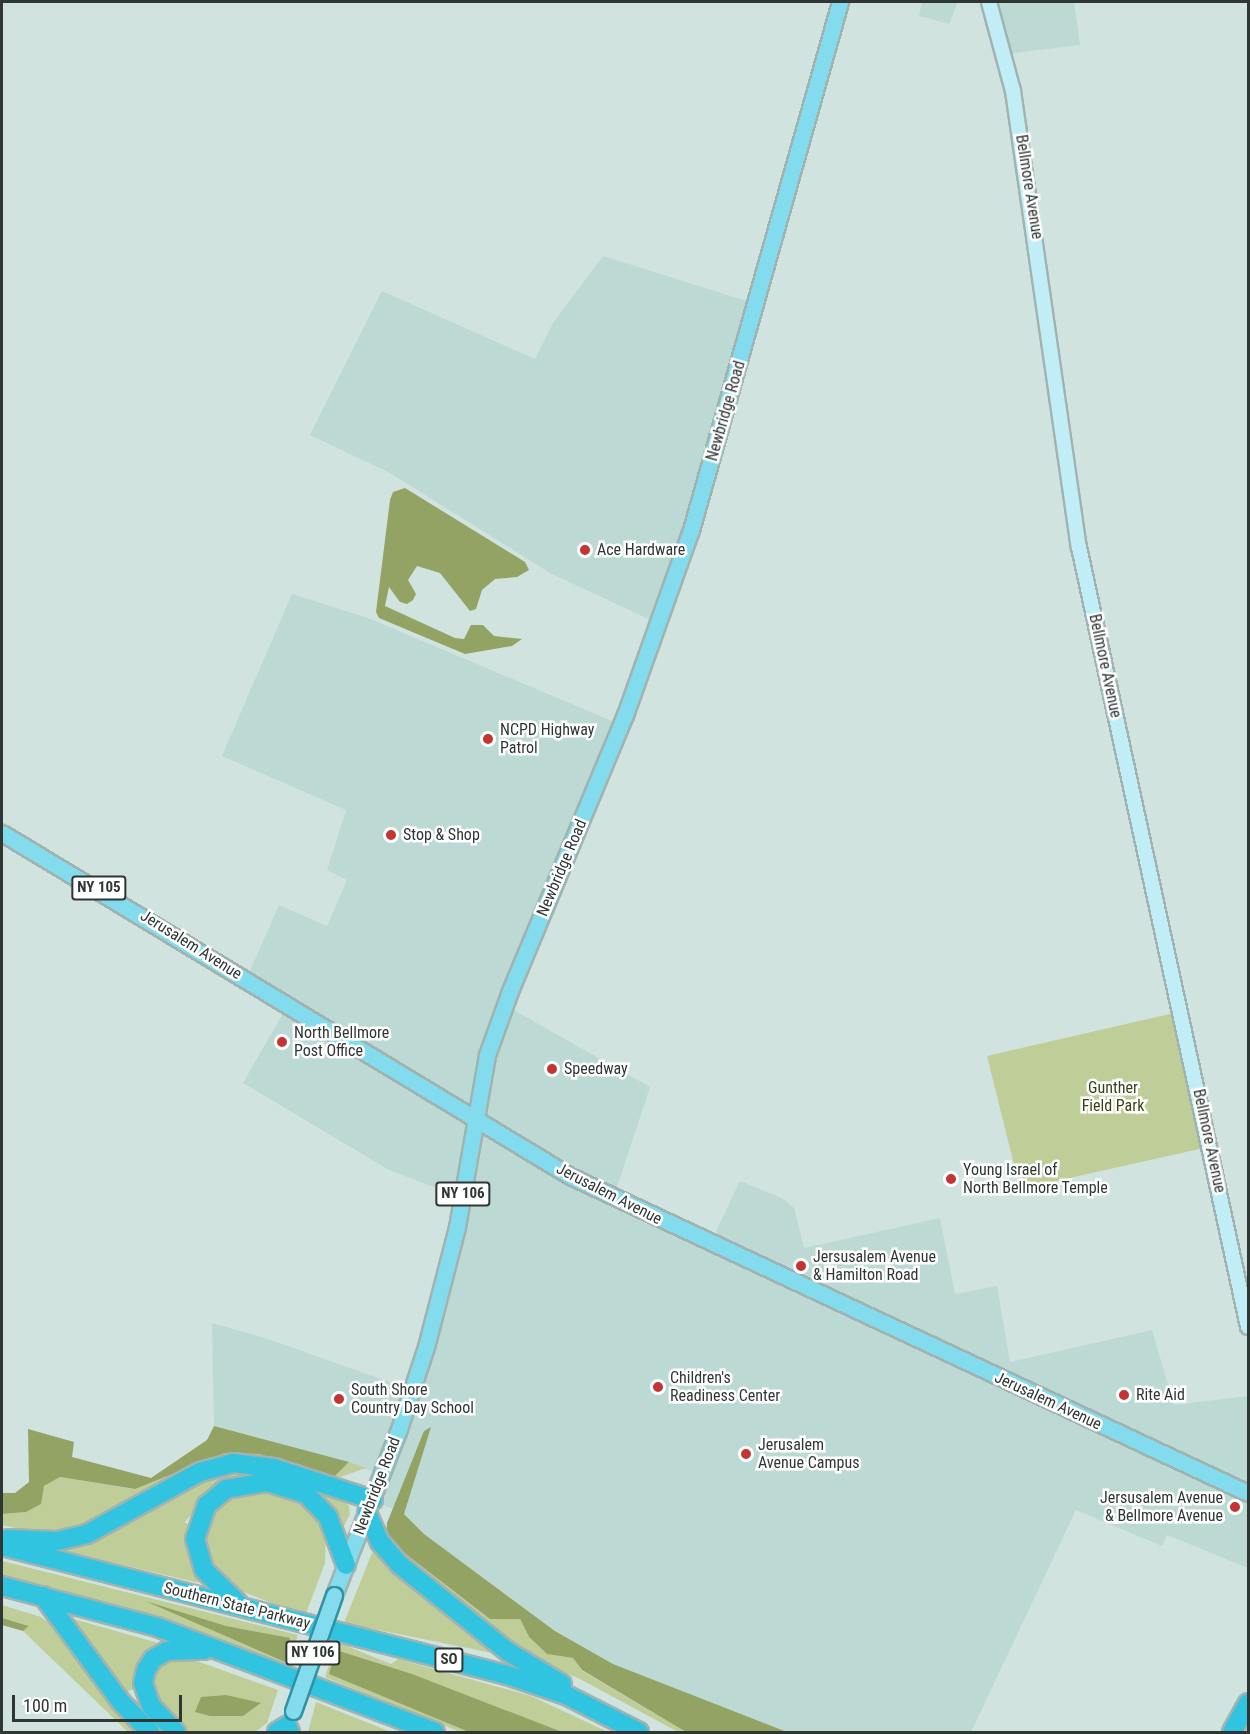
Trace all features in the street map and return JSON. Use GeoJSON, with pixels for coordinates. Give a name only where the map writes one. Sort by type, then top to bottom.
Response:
{"type":"FeatureCollection","features":[{"type":"Feature","properties":{"kind":"highway"},"geometry":{"type":"LineString","coordinates":[[2,1539],[57,1541],[87,1534],[200,1472],[233,1463],[274,1468],[370,1507],[387,1552],[486,1635],[639,1732]]}},
{"type":"Feature","properties":{"kind":"highway"},"geometry":{"type":"LineString","coordinates":[[250,1610],[211,1580],[197,1550],[198,1522],[207,1505],[226,1489],[267,1482],[306,1494],[328,1517],[346,1565]]}},
{"type":"Feature","properties":{"kind":"highway","name":"Southern State Parkway"},"geometry":{"type":"LineString","coordinates":[[2,1546],[533,1683],[566,1695],[639,1732]]}},
{"type":"Feature","properties":{"kind":"highway"},"geometry":{"type":"LineString","coordinates":[[2,1586],[126,1617],[428,1731]]}},
{"type":"Feature","properties":{"kind":"highway"},"geometry":{"type":"LineString","coordinates":[[43,1596],[120,1701],[150,1732]]}},
{"type":"Feature","properties":{"kind":"highway"},"geometry":{"type":"LineString","coordinates":[[176,1732],[148,1701],[143,1683],[146,1670],[153,1659],[167,1651],[219,1651]]}},
{"type":"Feature","properties":{"kind":"highway"},"geometry":{"type":"LineString","coordinates":[[1232,1732],[1248,1703]]}},
{"type":"Feature","properties":{"kind":"main road","name":"Newbridge Road"},"geometry":{"type":"LineString","coordinates":[[286,1727],[334,1595],[370,1507],[429,1337],[457,1227],[487,1055],[510,991],[625,715],[691,530],[840,2]]}},
{"type":"Feature","properties":{"kind":"main road","name":"Bellmore Avenue"},"geometry":{"type":"LineString","coordinates":[[989,2],[1015,102],[1079,547],[1248,1327]]}},
{"type":"Feature","properties":{"kind":"main road","name":"Jerusalem Avenue"},"geometry":{"type":"LineString","coordinates":[[2,833],[475,1119],[613,1198],[1248,1493]]}},
{"type":"Feature","properties":{"kind":"shaded area"},"geometry":{"type":"Polygon","coordinates":[[[922,2],[958,2],[949,24],[919,16],[922,2]]]}},
{"type":"Feature","properties":{"kind":"shaded area"},"geometry":{"type":"Polygon","coordinates":[[[990,2],[1074,2],[1080,45],[1006,54],[990,2]]]}},
{"type":"Feature","properties":{"kind":"shaded area"},"geometry":{"type":"Polygon","coordinates":[[[603,256],[753,303],[657,623],[550,573],[390,473],[310,435],[382,291],[535,359],[553,323],[603,256]]]}},
{"type":"Feature","properties":{"kind":"shaded area"},"geometry":{"type":"Polygon","coordinates":[[[292,594],[368,618],[619,724],[503,1004],[650,1087],[613,1199],[712,1240],[740,1181],[782,1198],[794,1208],[804,1248],[940,1218],[955,1294],[997,1286],[1010,1362],[1152,1330],[1174,1405],[1248,1396],[1248,1568],[1167,1535],[1162,1546],[1076,1510],[971,1732],[787,1732],[613,1664],[556,1631],[424,1534],[404,1514],[373,1500],[382,1474],[214,1426],[212,1323],[268,1339],[412,1390],[460,1197],[389,1170],[243,1083],[286,1008],[246,980],[279,905],[327,926],[347,880],[327,870],[346,810],[222,756],[292,594]]]}},
{"type":"Feature","properties":{"kind":"green space"},"geometry":{"type":"Polygon","coordinates":[[[405,488],[525,562],[529,570],[517,577],[495,579],[482,590],[476,609],[470,611],[440,573],[417,566],[408,580],[416,594],[413,600],[407,604],[400,602],[389,587],[385,606],[455,638],[464,639],[471,625],[483,625],[494,636],[522,639],[512,646],[465,654],[379,618],[376,612],[390,500],[393,492],[405,488]]]}},
{"type":"Feature","properties":{"kind":"green space","name":"Gunther Field Park"},"geometry":{"type":"Polygon","coordinates":[[[1174,1013],[1204,1148],[1020,1189],[987,1056],[1174,1013]]]}},
{"type":"Feature","properties":{"kind":"green space"},"geometry":{"type":"Polygon","coordinates":[[[214,1426],[349,1462],[333,1478],[259,1454],[225,1453],[135,1489],[60,1477],[44,1486],[41,1504],[26,1512],[2,1514],[2,1493],[15,1493],[29,1482],[28,1429],[74,1442],[72,1457],[151,1478],[207,1440],[214,1426]]]}},
{"type":"Feature","properties":{"kind":"green space"},"geometry":{"type":"Polygon","coordinates":[[[431,1427],[404,1514],[424,1534],[555,1631],[613,1664],[787,1732],[686,1732],[582,1670],[573,1658],[547,1654],[529,1637],[520,1619],[490,1619],[386,1538],[387,1523],[424,1431],[431,1427]]]}},
{"type":"Feature","properties":{"kind":"green space"},"geometry":{"type":"Polygon","coordinates":[[[225,1453],[259,1454],[333,1478],[349,1462],[366,1468],[329,1481],[244,1457],[98,1522],[67,1531],[30,1531],[2,1525],[2,1514],[26,1512],[44,1486],[60,1477],[134,1489],[225,1453]]]}},
{"type":"Feature","properties":{"kind":"green space"},"geometry":{"type":"Polygon","coordinates":[[[224,1469],[251,1470],[250,1477],[211,1490],[185,1522],[191,1527],[199,1583],[60,1550],[59,1545],[224,1469]]]}},
{"type":"Feature","properties":{"kind":"green space"},"geometry":{"type":"Polygon","coordinates":[[[302,1483],[341,1498],[349,1506],[350,1514],[339,1536],[302,1483]]]}},
{"type":"Feature","properties":{"kind":"green space"},"geometry":{"type":"Polygon","coordinates":[[[274,1490],[300,1500],[317,1512],[326,1531],[325,1563],[305,1616],[236,1589],[204,1557],[202,1528],[218,1501],[244,1491],[274,1490]]]}},
{"type":"Feature","properties":{"kind":"green space"},"geometry":{"type":"Polygon","coordinates":[[[386,1538],[520,1619],[529,1637],[547,1654],[574,1658],[581,1670],[686,1732],[678,1732],[580,1679],[530,1657],[485,1627],[387,1546],[386,1538]]]}},
{"type":"Feature","properties":{"kind":"green space"},"geometry":{"type":"Polygon","coordinates":[[[377,1551],[497,1654],[344,1623],[372,1553],[377,1551]]]}},
{"type":"Feature","properties":{"kind":"green space"},"geometry":{"type":"Polygon","coordinates":[[[2,1561],[298,1635],[288,1664],[2,1575],[2,1561]]]}},
{"type":"Feature","properties":{"kind":"green space"},"geometry":{"type":"Polygon","coordinates":[[[145,1601],[226,1626],[290,1638],[285,1662],[145,1601]]]}},
{"type":"Feature","properties":{"kind":"green space"},"geometry":{"type":"Polygon","coordinates":[[[2,1605],[41,1617],[62,1633],[138,1732],[128,1732],[23,1631],[29,1626],[2,1618],[2,1605]]]}},
{"type":"Feature","properties":{"kind":"green space"},"geometry":{"type":"Polygon","coordinates":[[[63,1616],[165,1645],[140,1663],[136,1671],[136,1689],[128,1691],[137,1708],[133,1711],[63,1616]]]}},
{"type":"Feature","properties":{"kind":"green space"},"geometry":{"type":"Polygon","coordinates":[[[2,1618],[29,1626],[23,1631],[2,1625],[2,1618]]]}},
{"type":"Feature","properties":{"kind":"green space"},"geometry":{"type":"Polygon","coordinates":[[[337,1642],[391,1664],[398,1659],[531,1696],[608,1732],[460,1732],[325,1677],[337,1642]]]}},
{"type":"Feature","properties":{"kind":"green space"},"geometry":{"type":"Polygon","coordinates":[[[336,1650],[412,1674],[562,1732],[469,1732],[329,1674],[336,1650]]]}},
{"type":"Feature","properties":{"kind":"green space"},"geometry":{"type":"Polygon","coordinates":[[[180,1655],[278,1690],[267,1723],[255,1732],[183,1732],[155,1704],[150,1674],[157,1662],[180,1655]]]}},
{"type":"Feature","properties":{"kind":"green space"},"geometry":{"type":"Polygon","coordinates":[[[226,1695],[261,1703],[243,1716],[210,1716],[195,1712],[201,1697],[226,1695]]]}},
{"type":"Feature","properties":{"kind":"green space"},"geometry":{"type":"Polygon","coordinates":[[[316,1702],[391,1732],[308,1732],[316,1702]]]}},
{"type":"Feature","properties":{"kind":"place","name":"Ace Hardware"},"geometry":{"type":"Point","coordinates":[585,550]}},
{"type":"Feature","properties":{"kind":"place","name":"NCPD Highway Patrol"},"geometry":{"type":"Point","coordinates":[488,739]}},
{"type":"Feature","properties":{"kind":"place","name":"Stop & Shop"},"geometry":{"type":"Point","coordinates":[391,835]}},
{"type":"Feature","properties":{"kind":"place","name":"North Bellmore Post Office"},"geometry":{"type":"Point","coordinates":[282,1042]}},
{"type":"Feature","properties":{"kind":"place","name":"Speedway"},"geometry":{"type":"Point","coordinates":[552,1069]}},
{"type":"Feature","properties":{"kind":"place","name":"Young Israel of North Bellmore Temple"},"geometry":{"type":"Point","coordinates":[951,1179]}},
{"type":"Feature","properties":{"kind":"place","name":"Jersusalem Avenue & Hamilton Road"},"geometry":{"type":"Point","coordinates":[801,1266]}},
{"type":"Feature","properties":{"kind":"place","name":"Children's Readiness Center"},"geometry":{"type":"Point","coordinates":[658,1387]}},
{"type":"Feature","properties":{"kind":"place","name":"Rite Aid"},"geometry":{"type":"Point","coordinates":[1124,1395]}},
{"type":"Feature","properties":{"kind":"place","name":"South Shore Country Day School"},"geometry":{"type":"Point","coordinates":[339,1399]}},
{"type":"Feature","properties":{"kind":"place","name":"Jerusalem Avenue Campus"},"geometry":{"type":"Point","coordinates":[746,1454]}},
{"type":"Feature","properties":{"kind":"place","name":"Jersusalem Avenue & Bellmore Avenue"},"geometry":{"type":"Point","coordinates":[1235,1507]}}]}
